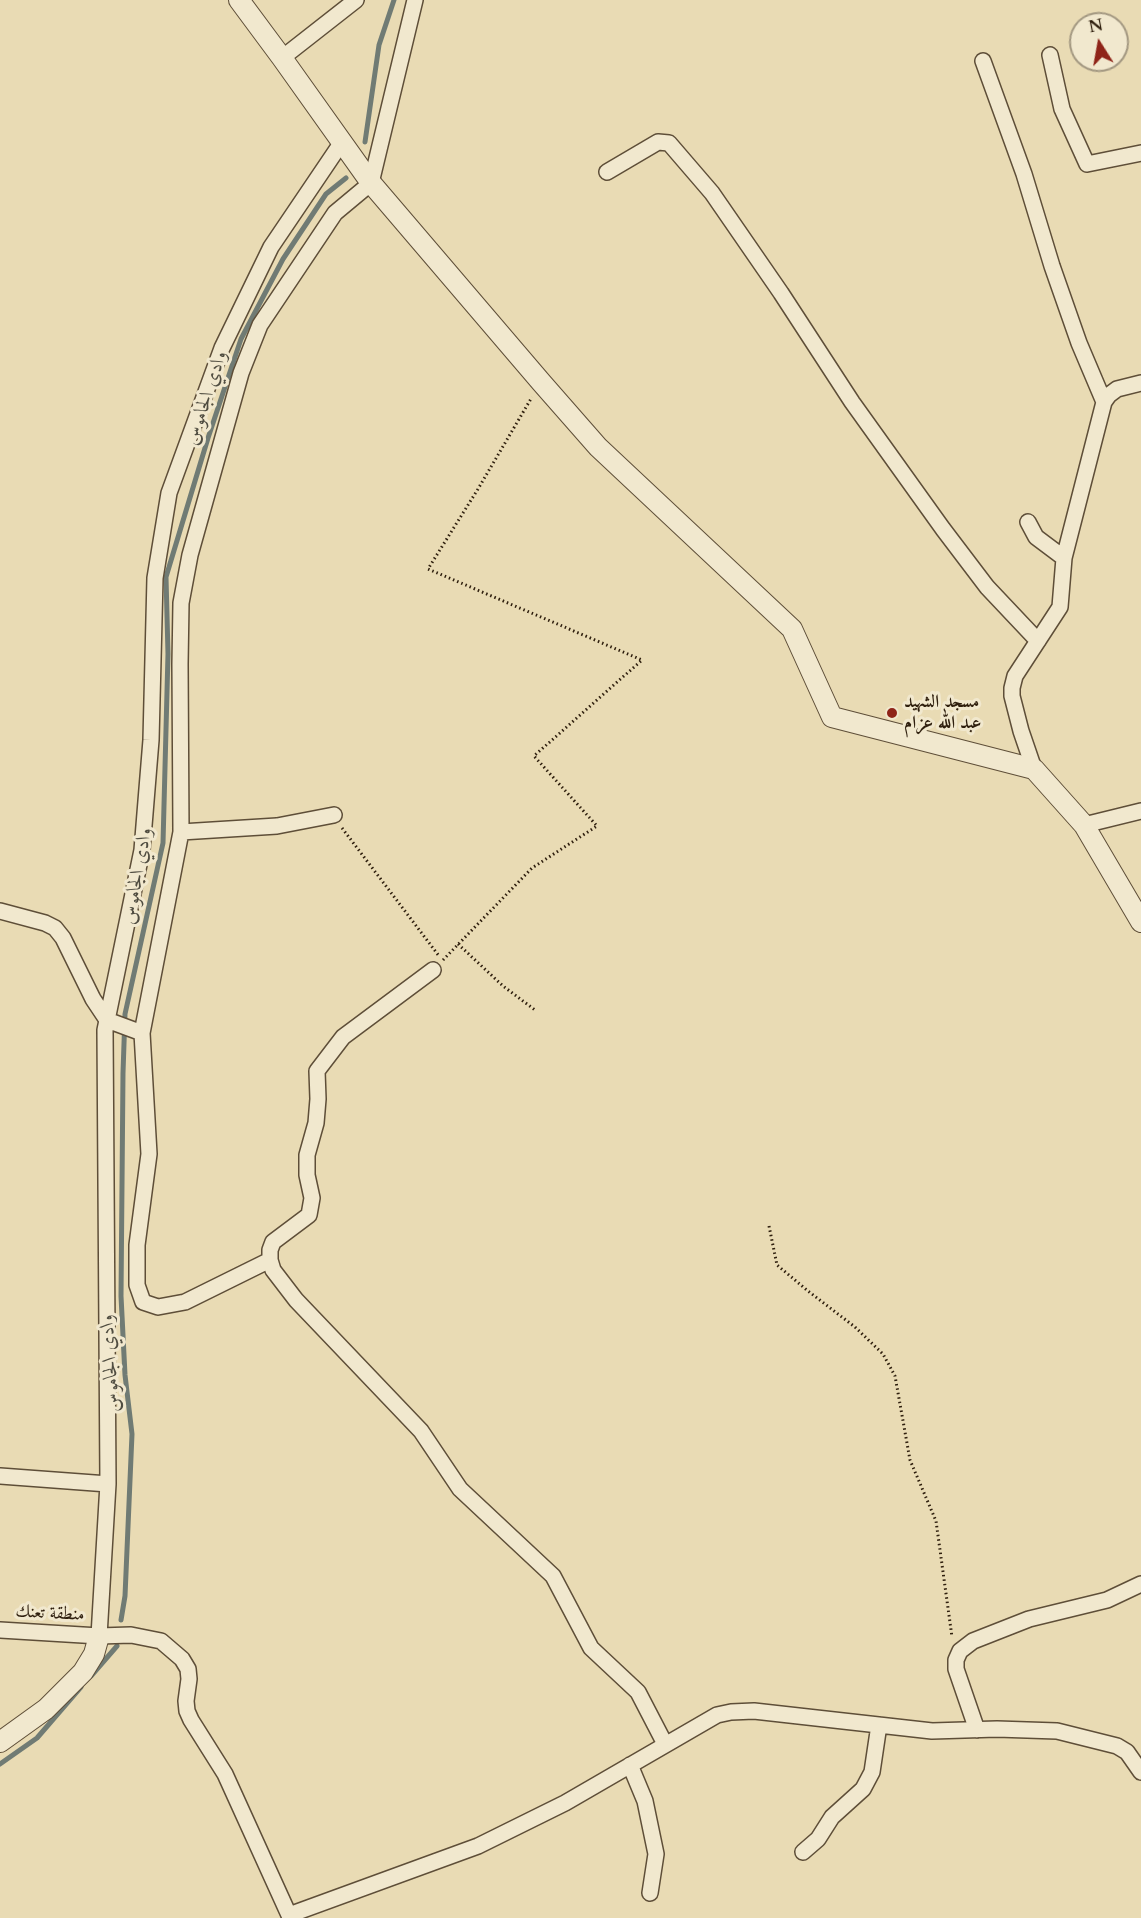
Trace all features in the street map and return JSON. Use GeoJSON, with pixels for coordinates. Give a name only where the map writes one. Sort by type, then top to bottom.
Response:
{"type":"FeatureCollection","features":[{"type":"Feature","properties":{"kind":"street"},"geometry":{"type":"LineString","coordinates":[[239,0],[371,183],[598,447],[792,629],[832,717],[1034,769]]}},
{"type":"Feature","properties":{"kind":"street"},"geometry":{"type":"LineString","coordinates":[[282,58],[356,0]]}},
{"type":"Feature","properties":{"kind":"street"},"geometry":{"type":"LineString","coordinates":[[270,1260],[184,1302],[159,1307],[143,1302],[137,1285],[137,1245],[149,1154],[142,1033],[181,832],[182,603],[190,555],[241,373],[260,325],[335,213],[371,183],[416,0]]}},
{"type":"Feature","properties":{"kind":"street"},"geometry":{"type":"LineString","coordinates":[[1050,55],[1062,109],[1087,164],[1141,153]]}},
{"type":"Feature","properties":{"kind":"street"},"geometry":{"type":"LineString","coordinates":[[983,61],[1024,174],[1052,266],[1079,343],[1104,402]]}},
{"type":"Feature","properties":{"kind":"street"},"geometry":{"type":"LineString","coordinates":[[0,1742],[46,1709],[83,1672],[94,1653],[99,1636],[108,1484],[105,1030],[142,850],[151,740],[155,578],[169,493],[222,348],[271,248],[342,142]]}},
{"type":"Feature","properties":{"kind":"street"},"geometry":{"type":"LineString","coordinates":[[607,172],[658,142],[669,143],[712,193],[788,303],[852,402],[943,529],[987,587],[1038,641]]}},
{"type":"Feature","properties":{"kind":"street"},"geometry":{"type":"LineString","coordinates":[[1138,913],[1084,825],[1034,769],[1021,731],[1012,688],[1015,676],[1060,607],[1064,558],[1104,402],[1108,395],[1117,389],[1141,383]]}},
{"type":"Feature","properties":{"kind":"street"},"geometry":{"type":"LineString","coordinates":[[1028,522],[1036,537],[1064,558]]}},
{"type":"Feature","properties":{"kind":"street"},"geometry":{"type":"LineString","coordinates":[[1084,825],[1141,811]]}},
{"type":"Feature","properties":{"kind":"street"},"geometry":{"type":"LineString","coordinates":[[181,832],[277,826],[334,815]]}},
{"type":"Feature","properties":{"kind":"street"},"geometry":{"type":"LineString","coordinates":[[0,911],[45,923],[55,928],[63,938],[93,999],[107,1020],[142,1033]]}},
{"type":"Feature","properties":{"kind":"street"},"geometry":{"type":"LineString","coordinates":[[438,965],[343,1037],[317,1071],[318,1099],[307,1155],[307,1175],[312,1198],[309,1215],[273,1242],[270,1260],[277,1276],[296,1300],[421,1431],[460,1489],[553,1576],[591,1648],[638,1692],[665,1744]]}},
{"type":"Feature","properties":{"kind":"street"},"geometry":{"type":"LineString","coordinates":[[0,1476],[108,1484]]}},
{"type":"Feature","properties":{"kind":"street"},"geometry":{"type":"LineString","coordinates":[[976,1730],[956,1669],[956,1660],[960,1651],[973,1641],[1029,1619],[1107,1600],[1141,1584]]}},
{"type":"Feature","properties":{"kind":"street","name":"منطقة تعنك"},"geometry":{"type":"LineString","coordinates":[[0,1630],[99,1636],[131,1635],[161,1641],[182,1659],[188,1669],[189,1679],[187,1711],[225,1774],[289,1916]]}},
{"type":"Feature","properties":{"kind":"street"},"geometry":{"type":"LineString","coordinates":[[289,1916],[478,1846],[565,1803],[717,1715],[731,1712],[754,1711],[932,1731],[1057,1731],[1117,1746],[1127,1752],[1141,1772]]}},
{"type":"Feature","properties":{"kind":"street"},"geometry":{"type":"LineString","coordinates":[[803,1852],[818,1839],[832,1817],[863,1789],[872,1772],[879,1725]]}},
{"type":"Feature","properties":{"kind":"street"},"geometry":{"type":"LineString","coordinates":[[630,1765],[645,1801],[656,1854],[650,1893]]}},
{"type":"Feature","properties":{"kind":"path"},"geometry":{"type":"LineString","coordinates":[[334,815],[438,965],[532,868],[597,826],[534,756],[642,660],[428,569],[541,382]]}},
{"type":"Feature","properties":{"kind":"path"},"geometry":{"type":"LineString","coordinates":[[458,944],[503,986],[535,1010]]}},
{"type":"Feature","properties":{"kind":"path"},"geometry":{"type":"LineString","coordinates":[[769,1226],[777,1265],[855,1327],[884,1354],[895,1376],[910,1460],[936,1521],[956,1660]]}},
{"type":"Feature","properties":{"kind":"waterway","name":"وادي الجاموس"},"geometry":{"type":"LineString","coordinates":[[365,142],[379,45],[394,0]]}},
{"type":"Feature","properties":{"kind":"waterway","name":"وادي الجاموس"},"geometry":{"type":"LineString","coordinates":[[121,1620],[125,1596],[132,1434],[125,1375],[121,1296],[125,1014],[163,843],[168,654],[166,577],[241,339],[283,259],[326,194],[346,178]]}},
{"type":"Feature","properties":{"kind":"waterway","name":"وادي الجاموس"},"geometry":{"type":"LineString","coordinates":[[91,1676],[117,1646]]}},
{"type":"Feature","properties":{"kind":"waterway","name":"وادي الجاموس"},"geometry":{"type":"LineString","coordinates":[[0,1764],[37,1738],[81,1687]]}},
{"type":"Feature","properties":{"kind":"place","name":"مسجد الشهيد عبد الله عزام"},"geometry":{"type":"Point","coordinates":[892,713]}}]}
